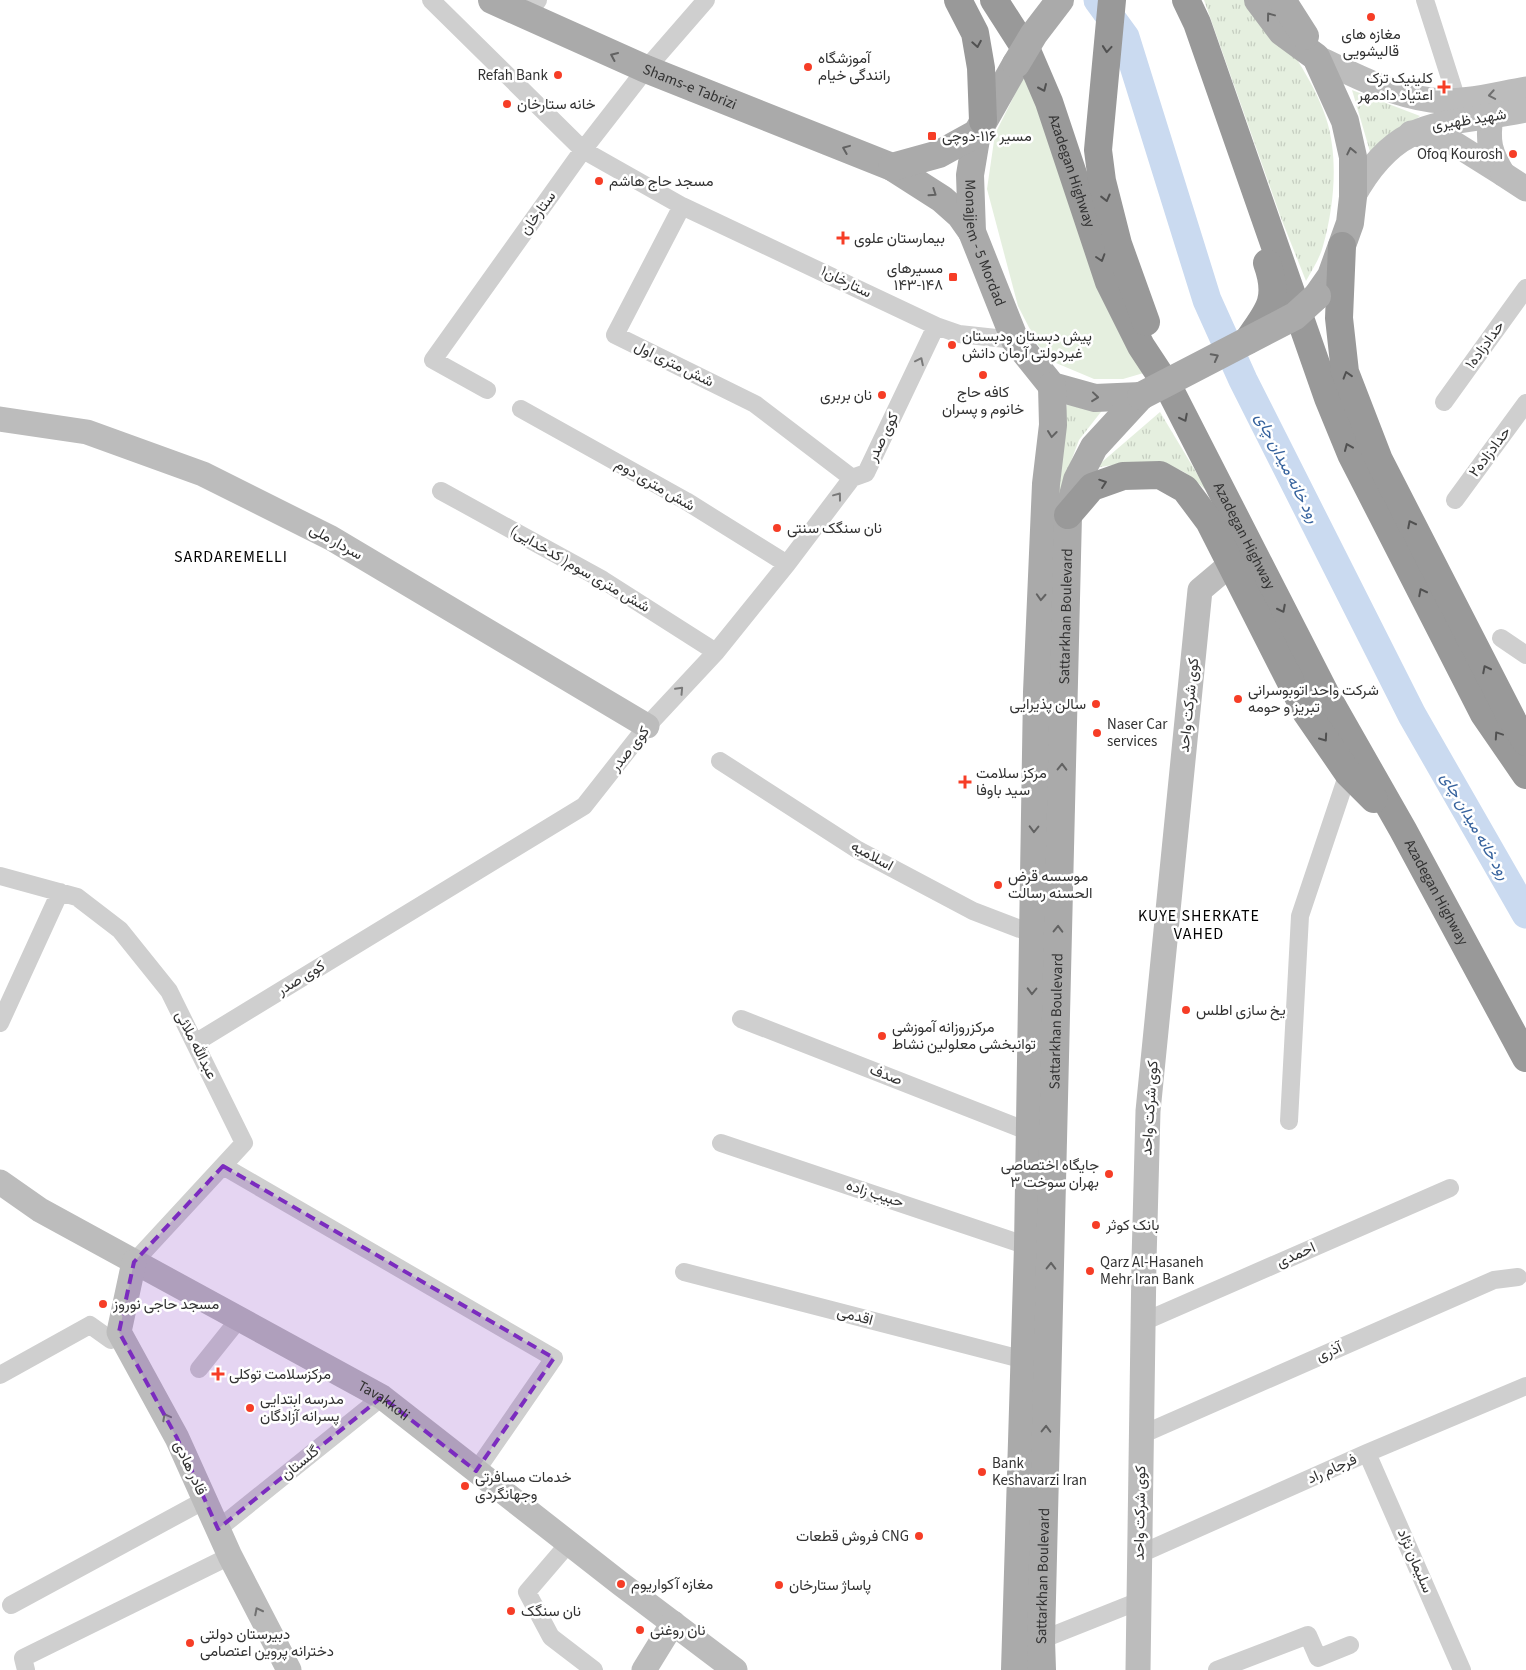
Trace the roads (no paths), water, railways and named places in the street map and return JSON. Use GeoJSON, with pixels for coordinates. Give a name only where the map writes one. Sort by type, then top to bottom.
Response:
{"type":"FeatureCollection","features":[{"type":"Feature","properties":{"kind":"highway"},"geometry":{"type":"LineString","coordinates":[[958,0],[975,33],[981,68],[980,127]]}},
{"type":"Feature","properties":{"kind":"highway","name":"Azadegan Highway"},"geometry":{"type":"LineString","coordinates":[[994,0],[1028,53],[1050,102],[1109,282],[1141,346],[1170,390],[1325,693],[1404,830],[1526,1058]]}},
{"type":"Feature","properties":{"kind":"highway"},"geometry":{"type":"LineString","coordinates":[[1112,0],[1098,150],[1102,181],[1118,244],[1170,390]]}},
{"type":"Feature","properties":{"kind":"highway"},"geometry":{"type":"LineString","coordinates":[[1173,0],[1272,279],[1274,294],[1268,313],[1248,340]]}},
{"type":"Feature","properties":{"kind":"highway"},"geometry":{"type":"LineString","coordinates":[[1186,0],[1197,23],[1328,398],[1351,454],[1484,714],[1526,775]]}},
{"type":"Feature","properties":{"kind":"highway"},"geometry":{"type":"LineString","coordinates":[[1342,246],[1339,318],[1345,372],[1378,460],[1513,722],[1526,742]]}},
{"type":"Feature","properties":{"kind":"highway"},"geometry":{"type":"LineString","coordinates":[[1068,515],[1092,487],[1123,476],[1160,475],[1185,489],[1209,521],[1232,563],[1306,712],[1348,773],[1404,830]]}},
{"type":"Feature","properties":{"kind":"main road","name":"Shams-e Tabrizi"},"geometry":{"type":"LineString","coordinates":[[492,0],[532,8],[646,69],[892,167],[942,199],[960,215],[972,232]]}},
{"type":"Feature","properties":{"kind":"main road","name":"Monajjem - 5 Mordad"},"geometry":{"type":"LineString","coordinates":[[1052,386],[1015,340],[972,232],[970,175],[980,127],[1034,34],[1060,0]]}},
{"type":"Feature","properties":{"kind":"main road"},"geometry":{"type":"LineString","coordinates":[[1258,0],[1282,32],[1316,57]]}},
{"type":"Feature","properties":{"kind":"main road"},"geometry":{"type":"LineString","coordinates":[[1052,386],[1095,398],[1140,396],[1295,316],[1317,296],[1331,276],[1350,223],[1353,198],[1353,157],[1345,121],[1316,57],[1282,0]]}},
{"type":"Feature","properties":{"kind":"main road"},"geometry":{"type":"LineString","coordinates":[[892,167],[939,154],[980,127]]}},
{"type":"Feature","properties":{"kind":"main road","name":"Sattarkhan Boulevard"},"geometry":{"type":"LineString","coordinates":[[1015,1670],[1028,1246],[1037,692],[1046,484],[1053,425],[1052,386]]}},
{"type":"Feature","properties":{"kind":"main road","name":"Sattarkhan Boulevard"},"geometry":{"type":"LineString","coordinates":[[1042,1670],[1041,1640],[1068,515],[1077,480],[1094,447],[1140,396]]}},
{"type":"Feature","properties":{"kind":"street","name":"ستارخان۱"},"geometry":{"type":"LineString","coordinates":[[431,0],[583,150],[682,206],[936,326],[959,334],[1015,340]]}},
{"type":"Feature","properties":{"kind":"street","name":"ستارخان"},"geometry":{"type":"LineString","coordinates":[[487,390],[433,360],[583,150],[646,69],[706,0]]}},
{"type":"Feature","properties":{"kind":"street"},"geometry":{"type":"LineString","coordinates":[[1425,0],[1457,100]]}},
{"type":"Feature","properties":{"kind":"street","name":"شهید ظهیری"},"geometry":{"type":"LineString","coordinates":[[1316,57],[1407,95],[1432,100],[1457,100],[1526,88]]}},
{"type":"Feature","properties":{"kind":"street","name":"شهید ظهیری"},"geometry":{"type":"LineString","coordinates":[[1353,198],[1376,160],[1411,133],[1428,126],[1526,110]]}},
{"type":"Feature","properties":{"kind":"street"},"geometry":{"type":"LineString","coordinates":[[1491,117],[1488,138],[1493,156],[1503,174]]}},
{"type":"Feature","properties":{"kind":"street"},"geometry":{"type":"LineString","coordinates":[[1411,133],[1452,142],[1526,189]]}},
{"type":"Feature","properties":{"kind":"street","name":"شش متری اول"},"geometry":{"type":"LineString","coordinates":[[682,206],[615,335],[755,404],[852,478]]}},
{"type":"Feature","properties":{"kind":"street","name":"حدادزاده۱"},"geometry":{"type":"LineString","coordinates":[[1444,402],[1526,288]]}},
{"type":"Feature","properties":{"kind":"street","name":"کوی صدر"},"geometry":{"type":"LineString","coordinates":[[195,1043],[584,806],[647,726],[716,652],[852,478],[866,473],[936,326]]}},
{"type":"Feature","properties":{"kind":"street","name":"حدادزاده۲"},"geometry":{"type":"LineString","coordinates":[[1454,500],[1526,403]]}},
{"type":"Feature","properties":{"kind":"street","name":"شش متری دوم"},"geometry":{"type":"LineString","coordinates":[[521,409],[686,501],[786,564]]}},
{"type":"Feature","properties":{"kind":"street","name":"سردار ملی"},"geometry":{"type":"LineString","coordinates":[[0,418],[87,432],[203,474],[331,538],[647,726]]}},
{"type":"Feature","properties":{"kind":"street","name":"(کدخدایی )شش متری سوم"},"geometry":{"type":"LineString","coordinates":[[441,491],[603,580],[716,652]]}},
{"type":"Feature","properties":{"kind":"street","name":"کوی شرکت واحد"},"geometry":{"type":"LineString","coordinates":[[1138,1670],[1148,1110],[1200,590],[1232,563]]}},
{"type":"Feature","properties":{"kind":"street"},"geometry":{"type":"LineString","coordinates":[[1500,638],[1526,655]]}},
{"type":"Feature","properties":{"kind":"street","name":"اسلامیه"},"geometry":{"type":"LineString","coordinates":[[720,761],[858,850],[973,911],[1033,934]]}},
{"type":"Feature","properties":{"kind":"street"},"geometry":{"type":"LineString","coordinates":[[1289,1121],[1300,916],[1348,773]]}},
{"type":"Feature","properties":{"kind":"street","name":"عبدالله ملائی"},"geometry":{"type":"LineString","coordinates":[[0,876],[77,897],[120,930],[169,991],[244,1142],[134,1262]]}},
{"type":"Feature","properties":{"kind":"street"},"geometry":{"type":"LineString","coordinates":[[0,1023],[60,892]]}},
{"type":"Feature","properties":{"kind":"street","name":"صدف"},"geometry":{"type":"LineString","coordinates":[[741,1019],[1030,1132]]}},
{"type":"Feature","properties":{"kind":"street","name":"حبیب زاده"},"geometry":{"type":"LineString","coordinates":[[721,1143],[1028,1246]]}},
{"type":"Feature","properties":{"kind":"street"},"geometry":{"type":"LineString","coordinates":[[223,1166],[554,1358],[476,1471]]}},
{"type":"Feature","properties":{"kind":"street","name":"Tavakkoli"},"geometry":{"type":"LineString","coordinates":[[0,1182],[40,1210],[382,1397],[734,1670]]}},
{"type":"Feature","properties":{"kind":"street","name":"احمدی"},"geometry":{"type":"LineString","coordinates":[[1143,1322],[1450,1188]]}},
{"type":"Feature","properties":{"kind":"street"},"geometry":{"type":"LineString","coordinates":[[0,1375],[90,1325],[112,1340],[119,1332],[134,1262]]}},
{"type":"Feature","properties":{"kind":"street","name":"اقدمی"},"geometry":{"type":"LineString","coordinates":[[684,1272],[1025,1360]]}},
{"type":"Feature","properties":{"kind":"street","name":"آذری"},"geometry":{"type":"LineString","coordinates":[[1141,1435],[1494,1280],[1518,1277]]}},
{"type":"Feature","properties":{"kind":"street"},"geometry":{"type":"LineString","coordinates":[[199,1370],[239,1320]]}},
{"type":"Feature","properties":{"kind":"street","name":"قادر هادی"},"geometry":{"type":"LineString","coordinates":[[119,1332],[177,1438],[230,1556],[288,1670]]}},
{"type":"Feature","properties":{"kind":"street","name":"فرجام راد"},"geometry":{"type":"LineString","coordinates":[[1140,1554],[1367,1453],[1526,1386]]}},
{"type":"Feature","properties":{"kind":"street","name":"گلستان"},"geometry":{"type":"LineString","coordinates":[[218,1529],[382,1397]]}},
{"type":"Feature","properties":{"kind":"street","name":"سلیمان نژاد"},"geometry":{"type":"LineString","coordinates":[[1367,1453],[1462,1670]]}},
{"type":"Feature","properties":{"kind":"street"},"geometry":{"type":"LineString","coordinates":[[11,1604],[205,1500]]}},
{"type":"Feature","properties":{"kind":"street"},"geometry":{"type":"LineString","coordinates":[[569,1543],[526,1592],[551,1637],[594,1670]]}},
{"type":"Feature","properties":{"kind":"street"},"geometry":{"type":"LineString","coordinates":[[26,1670],[22,1658],[230,1556]]}},
{"type":"Feature","properties":{"kind":"street"},"geometry":{"type":"LineString","coordinates":[[1041,1640],[1139,1601]]}},
{"type":"Feature","properties":{"kind":"street"},"geometry":{"type":"LineString","coordinates":[[644,1670],[673,1623]]}},
{"type":"Feature","properties":{"kind":"street"},"geometry":{"type":"LineString","coordinates":[[1217,1670],[1308,1635],[1318,1658],[1350,1645]]}},
{"type":"Feature","properties":{"kind":"waterway","name":"رود خانه میدان چای"},"geometry":{"type":"LineString","coordinates":[[1098,0],[1125,37],[1207,300],[1243,380],[1412,715],[1526,914]]}},
{"type":"Feature","properties":{"kind":"place","name":"مغازه های قالیشویی"},"geometry":{"type":"Point","coordinates":[1371,17]}},
{"type":"Feature","properties":{"kind":"place","name":"آموزشگاه رانندگی خیام"},"geometry":{"type":"Point","coordinates":[808,67]}},
{"type":"Feature","properties":{"kind":"place","name":"Refah Bank"},"geometry":{"type":"Point","coordinates":[558,75]}},
{"type":"Feature","properties":{"kind":"place","name":"کلینیک ترک اعتیاد دادمهر"},"geometry":{"type":"Point","coordinates":[1444,87]}},
{"type":"Feature","properties":{"kind":"place","name":"خانه ستارخان"},"geometry":{"type":"Point","coordinates":[507,104]}},
{"type":"Feature","properties":{"kind":"place","name":"مسیر ۱۱۶-دوچی"},"geometry":{"type":"Point","coordinates":[932,136]}},
{"type":"Feature","properties":{"kind":"place","name":"Ofoq Kourosh"},"geometry":{"type":"Point","coordinates":[1513,154]}},
{"type":"Feature","properties":{"kind":"place","name":"مسجد حاج هاشم"},"geometry":{"type":"Point","coordinates":[599,181]}},
{"type":"Feature","properties":{"kind":"place","name":"بیمارستان علوی"},"geometry":{"type":"Point","coordinates":[843,238]}},
{"type":"Feature","properties":{"kind":"place","name":"مسیرهای ۱۴۳-۱۴۸"},"geometry":{"type":"Point","coordinates":[953,277]}},
{"type":"Feature","properties":{"kind":"place","name":"پیش دبستان ودبستان غیردولتی آرمان دانش"},"geometry":{"type":"Point","coordinates":[952,345]}},
{"type":"Feature","properties":{"kind":"place","name":"کافه حاج‌ خانوم‌ و پسران"},"geometry":{"type":"Point","coordinates":[983,375]}},
{"type":"Feature","properties":{"kind":"place","name":"نان بربری"},"geometry":{"type":"Point","coordinates":[882,395]}},
{"type":"Feature","properties":{"kind":"place","name":"نان سنگک سنتی"},"geometry":{"type":"Point","coordinates":[777,528]}},
{"type":"Feature","properties":{"kind":"place","name":"شرکت واحد اتوبوسرانی تبریز و حومه"},"geometry":{"type":"Point","coordinates":[1238,699]}},
{"type":"Feature","properties":{"kind":"place","name":"سالن پذیرایی"},"geometry":{"type":"Point","coordinates":[1096,704]}},
{"type":"Feature","properties":{"kind":"place","name":"Naser Car services"},"geometry":{"type":"Point","coordinates":[1097,733]}},
{"type":"Feature","properties":{"kind":"place","name":"مرکز سلامت سید باوفا"},"geometry":{"type":"Point","coordinates":[965,782]}},
{"type":"Feature","properties":{"kind":"place","name":"موسسه قرض الحسنه رسالت"},"geometry":{"type":"Point","coordinates":[998,885]}},
{"type":"Feature","properties":{"kind":"place","name":"یخ سازی اطلس"},"geometry":{"type":"Point","coordinates":[1186,1010]}},
{"type":"Feature","properties":{"kind":"place","name":"مرکزروزانه آموزشی توانبخشی معلولین نشاط"},"geometry":{"type":"Point","coordinates":[882,1036]}},
{"type":"Feature","properties":{"kind":"place","name":"جایگاه اختصاصی ۳ بهران سوخت"},"geometry":{"type":"Point","coordinates":[1109,1174]}},
{"type":"Feature","properties":{"kind":"place","name":"بانک کوثر"},"geometry":{"type":"Point","coordinates":[1096,1225]}},
{"type":"Feature","properties":{"kind":"place","name":"Qarz Al-Hasaneh Mehr Iran Bank"},"geometry":{"type":"Point","coordinates":[1090,1271]}},
{"type":"Feature","properties":{"kind":"place","name":"مسجد حاجی نوروز"},"geometry":{"type":"Point","coordinates":[103,1304]}},
{"type":"Feature","properties":{"kind":"place","name":"مرکزسلامت توکلی"},"geometry":{"type":"Point","coordinates":[218,1374]}},
{"type":"Feature","properties":{"kind":"place","name":"مدرسه ابتدایی پسرانه آزادگان"},"geometry":{"type":"Point","coordinates":[250,1408]}},
{"type":"Feature","properties":{"kind":"place","name":"Bank Keshavarzi Iran"},"geometry":{"type":"Point","coordinates":[982,1472]}},
{"type":"Feature","properties":{"kind":"place","name":"خدمات مسافرتی وجهانگردی"},"geometry":{"type":"Point","coordinates":[465,1486]}},
{"type":"Feature","properties":{"kind":"place","name":"فروش قطعات CNG"},"geometry":{"type":"Point","coordinates":[919,1536]}},
{"type":"Feature","properties":{"kind":"place","name":"مغازه آکواریوم"},"geometry":{"type":"Point","coordinates":[621,1584]}},
{"type":"Feature","properties":{"kind":"place","name":"پاساژ ستارخان"},"geometry":{"type":"Point","coordinates":[779,1585]}},
{"type":"Feature","properties":{"kind":"place","name":"نان سنگک"},"geometry":{"type":"Point","coordinates":[511,1611]}},
{"type":"Feature","properties":{"kind":"place","name":"نان روغنی"},"geometry":{"type":"Point","coordinates":[640,1630]}},
{"type":"Feature","properties":{"kind":"place","name":"دبیرستان دولتی دخترانه پروین اعتصامی"},"geometry":{"type":"Point","coordinates":[190,1643]}},
{"type":"Feature","properties":{"kind":"district","name":"SARDAREMELLI"},"geometry":{"type":"Point","coordinates":[231,557]}},
{"type":"Feature","properties":{"kind":"district","name":"KUYE SHERKATE VAHED"},"geometry":{"type":"Point","coordinates":[1199,925]}}]}
